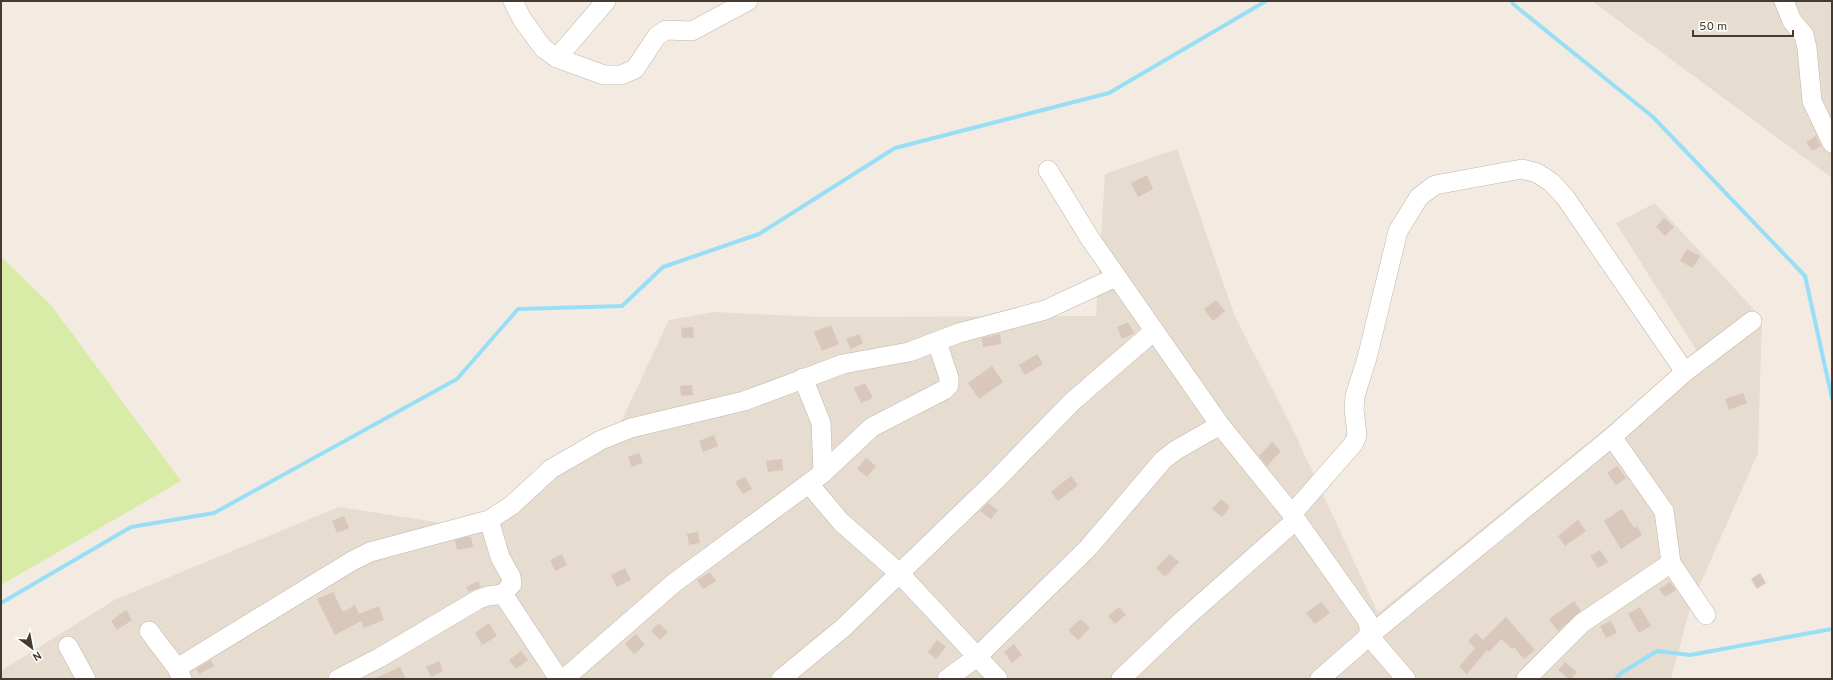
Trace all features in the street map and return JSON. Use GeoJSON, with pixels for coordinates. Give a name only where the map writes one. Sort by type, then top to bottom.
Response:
{"type":"FeatureCollection","features":[{"type":"Feature","properties":{"kind":"street"},"geometry":{"type":"LineString","coordinates":[[513,1],[522,19],[543,48],[558,58],[604,75],[621,75],[635,69],[657,36],[666,30],[692,31],[748,1]]}},
{"type":"Feature","properties":{"kind":"street"},"geometry":{"type":"LineString","coordinates":[[558,58],[606,1]]}},
{"type":"Feature","properties":{"kind":"street"},"geometry":{"type":"LineString","coordinates":[[1784,1],[1792,21],[1804,35],[1807,48],[1812,101],[1832,143]]}},
{"type":"Feature","properties":{"kind":"street"},"geometry":{"type":"LineString","coordinates":[[1121,679],[1294,517],[1354,443],[1356,435],[1354,409],[1355,396],[1367,358],[1398,231],[1419,197],[1435,185],[1522,169],[1537,173],[1551,182],[1565,197],[1685,372]]}},
{"type":"Feature","properties":{"kind":"street"},"geometry":{"type":"LineString","coordinates":[[1048,170],[1089,237],[1220,425],[1294,517],[1367,620],[1369,636],[1406,679]]}},
{"type":"Feature","properties":{"kind":"street"},"geometry":{"type":"LineString","coordinates":[[149,631],[179,673],[352,561],[370,552],[489,520],[512,505],[551,469],[601,440],[631,428],[744,401],[843,364],[908,352],[959,333],[1045,310],[1116,277]]}},
{"type":"Feature","properties":{"kind":"street"},"geometry":{"type":"LineString","coordinates":[[1320,679],[1369,636],[1612,437],[1685,372],[1752,322]]}},
{"type":"Feature","properties":{"kind":"street"},"geometry":{"type":"LineString","coordinates":[[781,679],[843,628],[995,481],[1073,401],[1154,331]]}},
{"type":"Feature","properties":{"kind":"street"},"geometry":{"type":"LineString","coordinates":[[564,679],[674,583],[816,478],[872,427],[944,390],[949,385],[949,378],[937,342]]}},
{"type":"Feature","properties":{"kind":"street"},"geometry":{"type":"LineString","coordinates":[[803,378],[821,423],[816,478],[841,522],[899,573],[998,679]]}},
{"type":"Feature","properties":{"kind":"street"},"geometry":{"type":"LineString","coordinates":[[947,679],[976,657],[1089,547],[1163,460],[1176,450],[1220,425]]}},
{"type":"Feature","properties":{"kind":"street"},"geometry":{"type":"LineString","coordinates":[[1612,437],[1664,511],[1671,563],[1706,615]]}},
{"type":"Feature","properties":{"kind":"street"},"geometry":{"type":"LineString","coordinates":[[338,679],[379,658],[479,599],[503,594],[512,584],[511,577],[500,557],[489,520]]}},
{"type":"Feature","properties":{"kind":"street"},"geometry":{"type":"LineString","coordinates":[[1526,679],[1565,638],[1582,623],[1671,563]]}},
{"type":"Feature","properties":{"kind":"street"},"geometry":{"type":"LineString","coordinates":[[503,594],[559,679]]}},
{"type":"Feature","properties":{"kind":"street"},"geometry":{"type":"LineString","coordinates":[[68,646],[86,679]]}},
{"type":"Feature","properties":{"kind":"shaded area"},"geometry":{"type":"Polygon","coordinates":[[[1592,1],[1832,1],[1832,178],[1592,1]]]}},
{"type":"Feature","properties":{"kind":"shaded area"},"geometry":{"type":"Polygon","coordinates":[[[1177,149],[1234,314],[1295,434],[1378,613],[1698,353],[1616,223],[1655,203],[1762,318],[1758,453],[1691,605],[1671,679],[1,679],[1,671],[116,599],[339,507],[462,526],[613,439],[669,320],[714,312],[819,317],[1096,316],[1105,174],[1177,149]]]}},
{"type":"Feature","properties":{"kind":"green space"},"geometry":{"type":"Polygon","coordinates":[[[1,257],[51,305],[181,481],[1,585],[1,257]]]}},
{"type":"Feature","properties":{"kind":"building"},"geometry":{"type":"Polygon","coordinates":[[[1816,136],[1821,146],[1812,151],[1806,142],[1816,136]]]}},
{"type":"Feature","properties":{"kind":"building"},"geometry":{"type":"Polygon","coordinates":[[[1147,175],[1153,189],[1138,197],[1131,183],[1147,175]]]}},
{"type":"Feature","properties":{"kind":"building"},"geometry":{"type":"Polygon","coordinates":[[[1664,218],[1674,227],[1665,236],[1656,227],[1664,218]]]}},
{"type":"Feature","properties":{"kind":"building"},"geometry":{"type":"Polygon","coordinates":[[[1687,249],[1700,256],[1693,268],[1680,261],[1687,249]]]}},
{"type":"Feature","properties":{"kind":"building"},"geometry":{"type":"Polygon","coordinates":[[[1216,300],[1225,311],[1213,321],[1204,309],[1216,300]]]}},
{"type":"Feature","properties":{"kind":"building"},"geometry":{"type":"Polygon","coordinates":[[[1128,322],[1134,333],[1122,339],[1117,327],[1128,322]]]}},
{"type":"Feature","properties":{"kind":"building"},"geometry":{"type":"Polygon","coordinates":[[[831,325],[839,344],[822,351],[814,332],[831,325]]]}},
{"type":"Feature","properties":{"kind":"building"},"geometry":{"type":"Polygon","coordinates":[[[693,327],[694,338],[682,338],[681,328],[693,327]]]}},
{"type":"Feature","properties":{"kind":"building"},"geometry":{"type":"Polygon","coordinates":[[[859,334],[863,343],[851,349],[846,339],[859,334]]]}},
{"type":"Feature","properties":{"kind":"building"},"geometry":{"type":"Polygon","coordinates":[[[1000,334],[1001,344],[983,347],[982,338],[1000,334]]]}},
{"type":"Feature","properties":{"kind":"building"},"geometry":{"type":"Polygon","coordinates":[[[1037,354],[1043,364],[1025,375],[1019,365],[1037,354]]]}},
{"type":"Feature","properties":{"kind":"building"},"geometry":{"type":"Polygon","coordinates":[[[992,366],[1003,382],[979,399],[968,383],[992,366]]]}},
{"type":"Feature","properties":{"kind":"building"},"geometry":{"type":"Polygon","coordinates":[[[865,383],[873,398],[861,403],[854,388],[865,383]]]}},
{"type":"Feature","properties":{"kind":"building"},"geometry":{"type":"Polygon","coordinates":[[[692,385],[693,395],[681,396],[680,386],[692,385]]]}},
{"type":"Feature","properties":{"kind":"building"},"geometry":{"type":"Polygon","coordinates":[[[1743,393],[1747,403],[1729,410],[1725,399],[1743,393]]]}},
{"type":"Feature","properties":{"kind":"building"},"geometry":{"type":"Polygon","coordinates":[[[714,435],[718,446],[703,452],[699,441],[714,435]]]}},
{"type":"Feature","properties":{"kind":"building"},"geometry":{"type":"Polygon","coordinates":[[[1272,442],[1281,451],[1267,466],[1259,456],[1272,442]]]}},
{"type":"Feature","properties":{"kind":"building"},"geometry":{"type":"Polygon","coordinates":[[[639,453],[643,463],[632,467],[628,457],[639,453]]]}},
{"type":"Feature","properties":{"kind":"building"},"geometry":{"type":"Polygon","coordinates":[[[866,458],[876,466],[867,477],[857,469],[866,458]]]}},
{"type":"Feature","properties":{"kind":"building"},"geometry":{"type":"Polygon","coordinates":[[[782,459],[783,470],[768,472],[766,461],[782,459]]]}},
{"type":"Feature","properties":{"kind":"building"},"geometry":{"type":"Polygon","coordinates":[[[1617,466],[1626,478],[1616,485],[1607,473],[1617,466]]]}},
{"type":"Feature","properties":{"kind":"building"},"geometry":{"type":"Polygon","coordinates":[[[1071,476],[1078,485],[1058,501],[1051,492],[1071,476]]]}},
{"type":"Feature","properties":{"kind":"building"},"geometry":{"type":"Polygon","coordinates":[[[745,477],[752,489],[743,494],[735,482],[745,477]]]}},
{"type":"Feature","properties":{"kind":"building"},"geometry":{"type":"Polygon","coordinates":[[[1221,499],[1230,507],[1222,517],[1212,509],[1221,499]]]}},
{"type":"Feature","properties":{"kind":"building"},"geometry":{"type":"Polygon","coordinates":[[[988,503],[998,510],[991,519],[980,511],[988,503]]]}},
{"type":"Feature","properties":{"kind":"building"},"geometry":{"type":"Polygon","coordinates":[[[1622,509],[1634,528],[1637,526],[1642,535],[1621,549],[1604,521],[1622,509]]]}},
{"type":"Feature","properties":{"kind":"building"},"geometry":{"type":"Polygon","coordinates":[[[344,516],[349,528],[337,533],[332,521],[344,516]]]}},
{"type":"Feature","properties":{"kind":"building"},"geometry":{"type":"Polygon","coordinates":[[[1578,520],[1586,531],[1565,546],[1558,536],[1578,520]]]}},
{"type":"Feature","properties":{"kind":"building"},"geometry":{"type":"Polygon","coordinates":[[[698,532],[700,543],[689,545],[687,534],[698,532]]]}},
{"type":"Feature","properties":{"kind":"building"},"geometry":{"type":"Polygon","coordinates":[[[471,537],[473,547],[457,550],[455,540],[471,537]]]}},
{"type":"Feature","properties":{"kind":"building"},"geometry":{"type":"Polygon","coordinates":[[[1600,550],[1608,562],[1598,568],[1590,556],[1600,550]]]}},
{"type":"Feature","properties":{"kind":"building"},"geometry":{"type":"Polygon","coordinates":[[[562,554],[567,565],[555,571],[550,560],[562,554]]]}},
{"type":"Feature","properties":{"kind":"building"},"geometry":{"type":"Polygon","coordinates":[[[1170,554],[1179,562],[1165,577],[1156,568],[1170,554]]]}},
{"type":"Feature","properties":{"kind":"building"},"geometry":{"type":"Polygon","coordinates":[[[625,568],[631,580],[617,587],[611,575],[625,568]]]}},
{"type":"Feature","properties":{"kind":"building"},"geometry":{"type":"Polygon","coordinates":[[[710,572],[716,581],[703,589],[697,580],[710,572]]]}},
{"type":"Feature","properties":{"kind":"building"},"geometry":{"type":"Polygon","coordinates":[[[1760,573],[1766,583],[1757,589],[1751,579],[1760,573]]]}},
{"type":"Feature","properties":{"kind":"building"},"geometry":{"type":"Polygon","coordinates":[[[478,581],[481,587],[469,592],[466,587],[478,581]]]}},
{"type":"Feature","properties":{"kind":"building"},"geometry":{"type":"Polygon","coordinates":[[[1670,582],[1676,590],[1665,597],[1659,589],[1670,582]]]}},
{"type":"Feature","properties":{"kind":"building"},"geometry":{"type":"Polygon","coordinates":[[[333,592],[343,612],[355,605],[359,614],[379,606],[384,620],[364,628],[361,621],[335,635],[317,599],[333,592]]]}},
{"type":"Feature","properties":{"kind":"building"},"geometry":{"type":"Polygon","coordinates":[[[1574,601],[1581,611],[1558,631],[1549,619],[1574,601]]]}},
{"type":"Feature","properties":{"kind":"building"},"geometry":{"type":"Polygon","coordinates":[[[1321,602],[1330,613],[1315,624],[1306,613],[1321,602]]]}},
{"type":"Feature","properties":{"kind":"building"},"geometry":{"type":"Polygon","coordinates":[[[1119,607],[1126,615],[1115,624],[1108,616],[1119,607]]]}},
{"type":"Feature","properties":{"kind":"building"},"geometry":{"type":"Polygon","coordinates":[[[1640,607],[1651,626],[1639,633],[1628,614],[1640,607]]]}},
{"type":"Feature","properties":{"kind":"building"},"geometry":{"type":"Polygon","coordinates":[[[126,610],[132,620],[117,630],[111,621],[126,610]]]}},
{"type":"Feature","properties":{"kind":"building"},"geometry":{"type":"Polygon","coordinates":[[[1506,617],[1535,650],[1524,659],[1514,647],[1512,649],[1501,639],[1489,652],[1487,650],[1467,674],[1459,667],[1475,648],[1468,641],[1476,633],[1483,640],[1506,617]]]}},
{"type":"Feature","properties":{"kind":"building"},"geometry":{"type":"Polygon","coordinates":[[[1081,619],[1090,628],[1078,640],[1068,630],[1081,619]]]}},
{"type":"Feature","properties":{"kind":"building"},"geometry":{"type":"Polygon","coordinates":[[[1611,621],[1617,633],[1606,638],[1600,626],[1611,621]]]}},
{"type":"Feature","properties":{"kind":"building"},"geometry":{"type":"Polygon","coordinates":[[[489,623],[497,636],[482,645],[475,633],[489,623]]]}},
{"type":"Feature","properties":{"kind":"building"},"geometry":{"type":"Polygon","coordinates":[[[659,623],[668,632],[660,640],[651,631],[659,623]]]}},
{"type":"Feature","properties":{"kind":"building"},"geometry":{"type":"Polygon","coordinates":[[[636,634],[645,645],[634,654],[625,644],[636,634]]]}},
{"type":"Feature","properties":{"kind":"building"},"geometry":{"type":"Polygon","coordinates":[[[937,640],[946,647],[936,659],[928,652],[937,640]]]}},
{"type":"Feature","properties":{"kind":"building"},"geometry":{"type":"Polygon","coordinates":[[[1014,644],[1022,655],[1012,663],[1004,652],[1014,644]]]}},
{"type":"Feature","properties":{"kind":"building"},"geometry":{"type":"Polygon","coordinates":[[[521,651],[528,660],[516,669],[509,660],[521,651]]]}},
{"type":"Feature","properties":{"kind":"building"},"geometry":{"type":"Polygon","coordinates":[[[211,660],[214,666],[199,674],[196,669],[211,660]]]}},
{"type":"Feature","properties":{"kind":"building"},"geometry":{"type":"Polygon","coordinates":[[[439,661],[443,671],[431,677],[426,667],[439,661]]]}},
{"type":"Feature","properties":{"kind":"building"},"geometry":{"type":"Polygon","coordinates":[[[1565,662],[1577,672],[1571,679],[1558,670],[1565,662]]]}},
{"type":"Feature","properties":{"kind":"building"},"geometry":{"type":"Polygon","coordinates":[[[400,667],[406,679],[374,679],[400,667]]]}},
{"type":"Feature","properties":{"kind":"waterway"},"geometry":{"type":"LineString","coordinates":[[1,603],[131,527],[214,513],[457,379],[518,309],[622,306],[663,267],[759,234],[895,148],[1109,93],[1266,1]]}},
{"type":"Feature","properties":{"kind":"waterway"},"geometry":{"type":"LineString","coordinates":[[1512,1],[1513,4],[1653,117],[1805,276],[1832,398]]}},
{"type":"Feature","properties":{"kind":"waterway"},"geometry":{"type":"LineString","coordinates":[[1616,679],[1621,673],[1657,651],[1690,655],[1832,629]]}}]}
